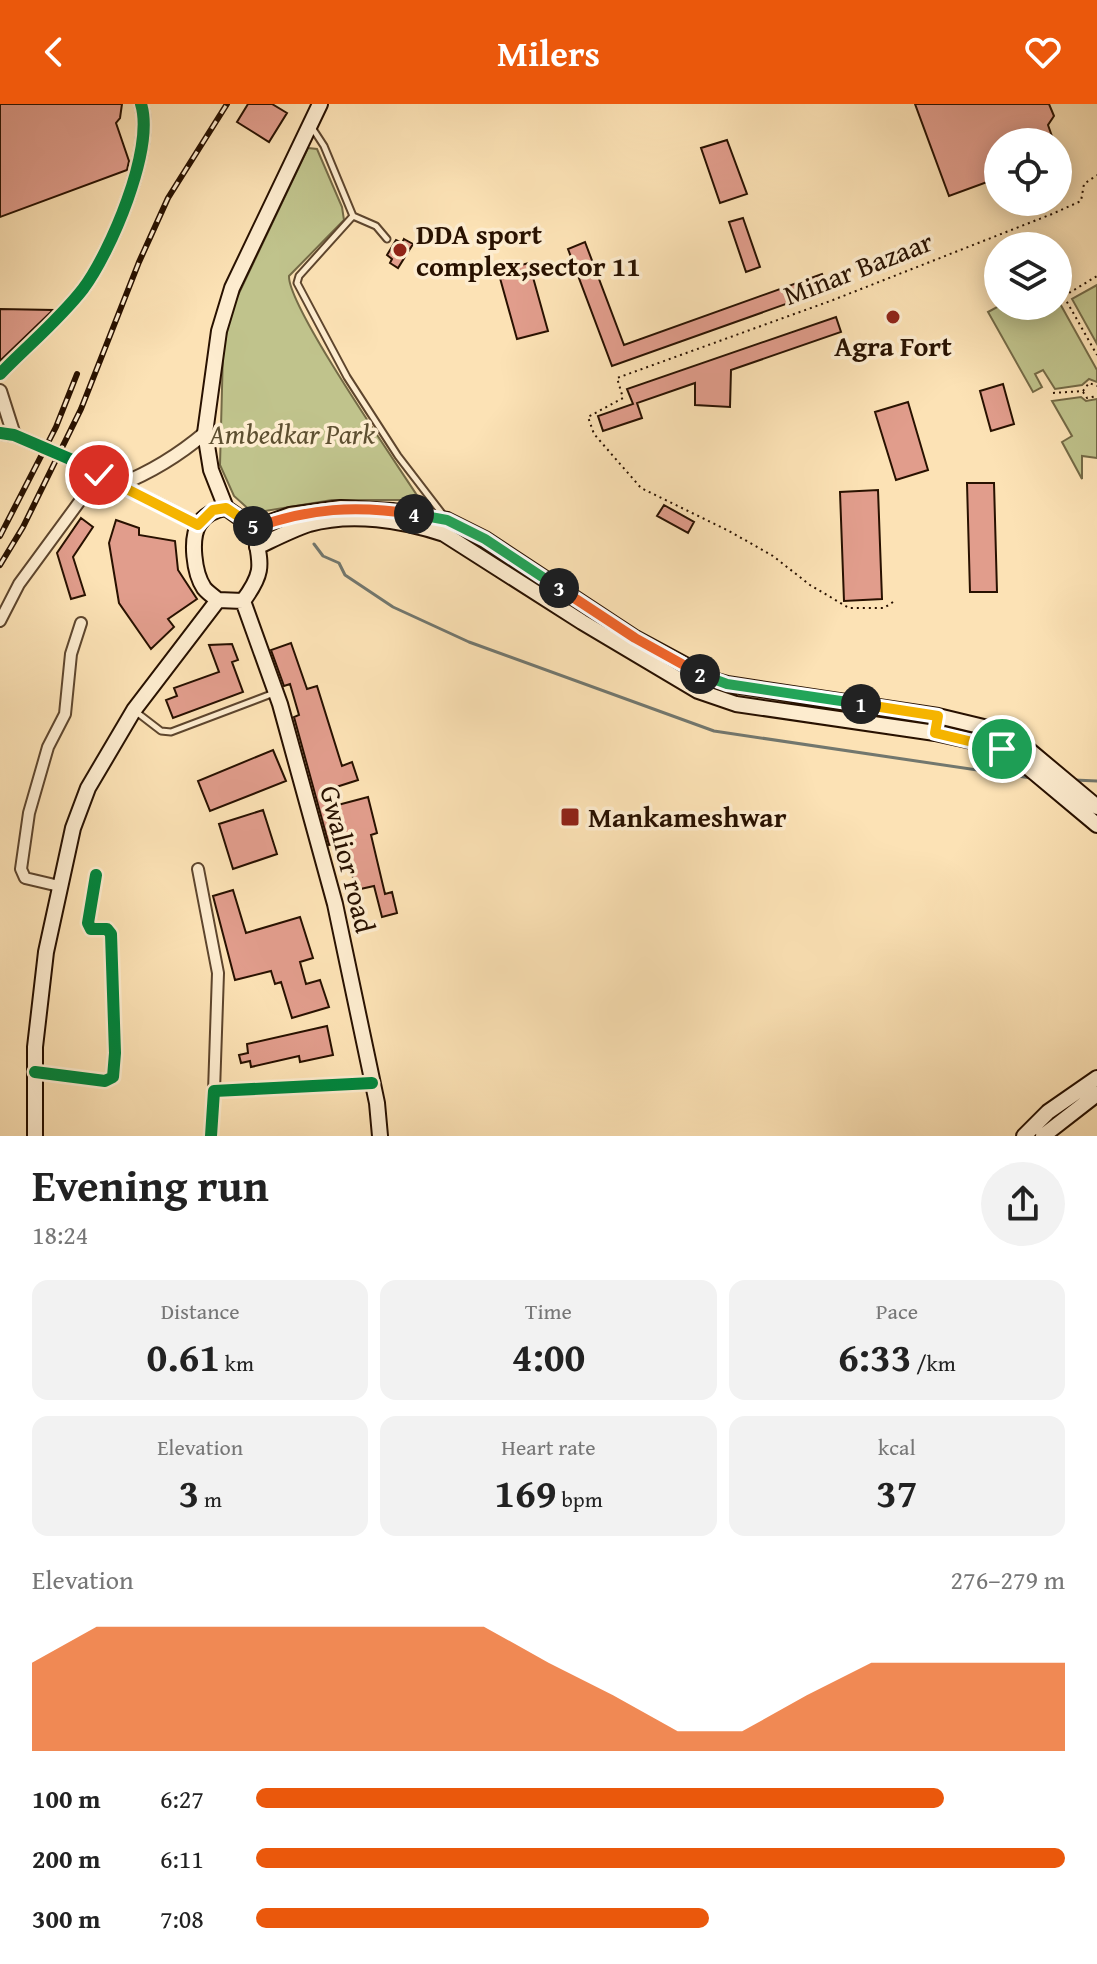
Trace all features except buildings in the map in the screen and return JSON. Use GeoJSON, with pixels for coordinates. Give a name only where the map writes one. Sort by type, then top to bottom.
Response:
{"type":"FeatureCollection","features":[{"type":"Feature","properties":{"kind":"main road"},"geometry":{"type":"LineString","coordinates":[[226,508],[213,510],[198,525],[194,543],[197,569],[203,587],[218,600],[243,601],[261,571],[254,528],[226,508],[211,470],[205,433],[219,331],[232,288],[320,104]]}},
{"type":"Feature","properties":{"kind":"main road"},"geometry":{"type":"LineString","coordinates":[[254,528],[290,515],[341,508],[392,511],[447,520],[485,539],[635,638],[713,680],[967,721],[1006,734],[1028,759],[1073,796],[1097,825]]}},
{"type":"Feature","properties":{"kind":"main road"},"geometry":{"type":"LineString","coordinates":[[257,547],[293,530],[328,520],[388,521],[433,530],[494,564],[680,682],[706,694],[736,704],[935,733],[985,744],[1028,759]]}},
{"type":"Feature","properties":{"kind":"main road"},"geometry":{"type":"LineString","coordinates":[[35,1136],[35,1047],[46,952],[73,828],[88,788],[134,710],[218,600]]}},
{"type":"Feature","properties":{"kind":"main road","name":"Gwalior road"},"geometry":{"type":"LineString","coordinates":[[243,601],[275,693],[335,904],[380,1136]]}},
{"type":"Feature","properties":{"kind":"main road"},"geometry":{"type":"LineString","coordinates":[[706,694],[713,680]]}},
{"type":"Feature","properties":{"kind":"main road"},"geometry":{"type":"LineString","coordinates":[[935,733],[938,716]]}},
{"type":"Feature","properties":{"kind":"main road"},"geometry":{"type":"LineString","coordinates":[[1073,796],[1097,807]]}},
{"type":"Feature","properties":{"kind":"main road"},"geometry":{"type":"LineString","coordinates":[[1024,1136],[1048,1112],[1097,1078]]}},
{"type":"Feature","properties":{"kind":"main road"},"geometry":{"type":"LineString","coordinates":[[1043,1136],[1097,1094]]}},
{"type":"Feature","properties":{"kind":"street"},"geometry":{"type":"LineString","coordinates":[[0,374],[85,287],[109,243],[139,168],[144,124],[141,104]]}},
{"type":"Feature","properties":{"kind":"street"},"geometry":{"type":"LineString","coordinates":[[0,391],[14,435]]}},
{"type":"Feature","properties":{"kind":"street"},"geometry":{"type":"LineString","coordinates":[[0,433],[14,435],[70,459],[198,525]]}},
{"type":"Feature","properties":{"kind":"street"},"geometry":{"type":"LineString","coordinates":[[119,485],[176,454],[205,433]]}},
{"type":"Feature","properties":{"kind":"street"},"geometry":{"type":"LineString","coordinates":[[0,621],[19,584],[99,475]]}},
{"type":"Feature","properties":{"kind":"street"},"geometry":{"type":"LineString","coordinates":[[59,886],[25,878],[21,869],[29,813],[48,747],[65,714],[72,651],[81,623]]}},
{"type":"Feature","properties":{"kind":"street"},"geometry":{"type":"LineString","coordinates":[[198,869],[218,973],[211,1136]]}},
{"type":"Feature","properties":{"kind":"street"},"geometry":{"type":"LineString","coordinates":[[35,1072],[105,1081],[113,1077],[111,934],[107,929],[91,929],[87,921],[96,875]]}},
{"type":"Feature","properties":{"kind":"street"},"geometry":{"type":"LineString","coordinates":[[214,1091],[372,1083]]}},
{"type":"Feature","properties":{"kind":"lane"},"geometry":{"type":"LineString","coordinates":[[310,124],[324,146],[353,216],[376,226],[387,239]]}},
{"type":"Feature","properties":{"kind":"lane"},"geometry":{"type":"LineString","coordinates":[[353,216],[299,276],[298,287],[347,377],[398,456],[447,520]]}},
{"type":"Feature","properties":{"kind":"lane"},"geometry":{"type":"LineString","coordinates":[[134,710],[161,731],[171,732],[275,693]]}},
{"type":"Feature","properties":{"kind":"path"},"geometry":{"type":"LineString","coordinates":[[1072,291],[1097,276]]}},
{"type":"Feature","properties":{"kind":"path"},"geometry":{"type":"LineString","coordinates":[[1072,310],[1097,355]]}},
{"type":"Feature","properties":{"kind":"path"},"geometry":{"type":"LineString","coordinates":[[1053,393],[1083,391],[1089,383],[1097,386]]}},
{"type":"Feature","properties":{"kind":"path"},"geometry":{"type":"LineString","coordinates":[[1083,391],[1087,398],[1097,396]]}},
{"type":"Feature","properties":{"kind":"green space","name":"Ambedkar Park"},"geometry":{"type":"Polygon","coordinates":[[[308,148],[317,149],[342,207],[344,220],[289,276],[293,293],[324,351],[420,500],[332,500],[253,513],[234,496],[220,465],[223,351],[231,310],[308,148]]]}},
{"type":"Feature","properties":{"kind":"green space"},"geometry":{"type":"Polygon","coordinates":[[[1097,285],[1097,344],[1072,299],[1097,285]]]}},
{"type":"Feature","properties":{"kind":"green space"},"geometry":{"type":"Polygon","coordinates":[[[992,320],[1069,320],[1097,370],[1097,382],[1089,379],[1082,385],[1055,389],[1043,370],[1035,374],[1042,387],[1033,392],[992,320]]]}},
{"type":"Feature","properties":{"kind":"green space"},"geometry":{"type":"Polygon","coordinates":[[[1081,397],[1086,401],[1097,399],[1097,458],[1082,456],[1082,479],[1062,442],[1072,436],[1052,401],[1081,397]]]}},
{"type":"Feature","properties":{"kind":"waterway"},"geometry":{"type":"LineString","coordinates":[[314,544],[323,556],[339,563],[345,575],[393,607],[469,642],[714,731],[1031,778]]}},
{"type":"Feature","properties":{"kind":"waterway"},"geometry":{"type":"LineString","coordinates":[[1074,780],[1097,781]]}},
{"type":"Feature","properties":{"kind":"railway"},"geometry":{"type":"LineString","coordinates":[[0,565],[23,527],[81,409],[139,262],[168,198],[227,104]]}},
{"type":"Feature","properties":{"kind":"railway"},"geometry":{"type":"LineString","coordinates":[[0,536],[56,427],[77,374]]}},
{"type":"Feature","properties":{"kind":"cycle path"},"geometry":{"type":"LineString","coordinates":[[0,374],[74,300],[94,273],[117,227],[136,173],[144,123],[141,104]]}},
{"type":"Feature","properties":{"kind":"cycle path"},"geometry":{"type":"LineString","coordinates":[[0,433],[14,435],[70,459],[198,525]]}},
{"type":"Feature","properties":{"kind":"cycle path"},"geometry":{"type":"LineString","coordinates":[[35,1072],[105,1081],[113,1077],[111,934],[107,929],[91,929],[88,923],[96,875]]}},
{"type":"Feature","properties":{"kind":"cycle path"},"geometry":{"type":"LineString","coordinates":[[211,1136],[214,1091],[372,1083]]}},
{"type":"Feature","properties":{"kind":"place","name":"DDA sport complex,sector 11"},"geometry":{"type":"Point","coordinates":[400,250]}},
{"type":"Feature","properties":{"kind":"place","name":"Agra Fort"},"geometry":{"type":"Point","coordinates":[893,317]}},
{"type":"Feature","properties":{"kind":"place","name":"Mankameshwar"},"geometry":{"type":"Point","coordinates":[570,817]}},
{"type":"Feature","properties":{"kind":"route"},"geometry":{"type":"LineString","coordinates":[[99,475],[198,525],[213,510],[226,508],[254,528],[290,515],[341,508],[392,511],[447,520],[485,539],[635,638],[713,680],[938,716],[935,733],[1002,749]]}}]}
